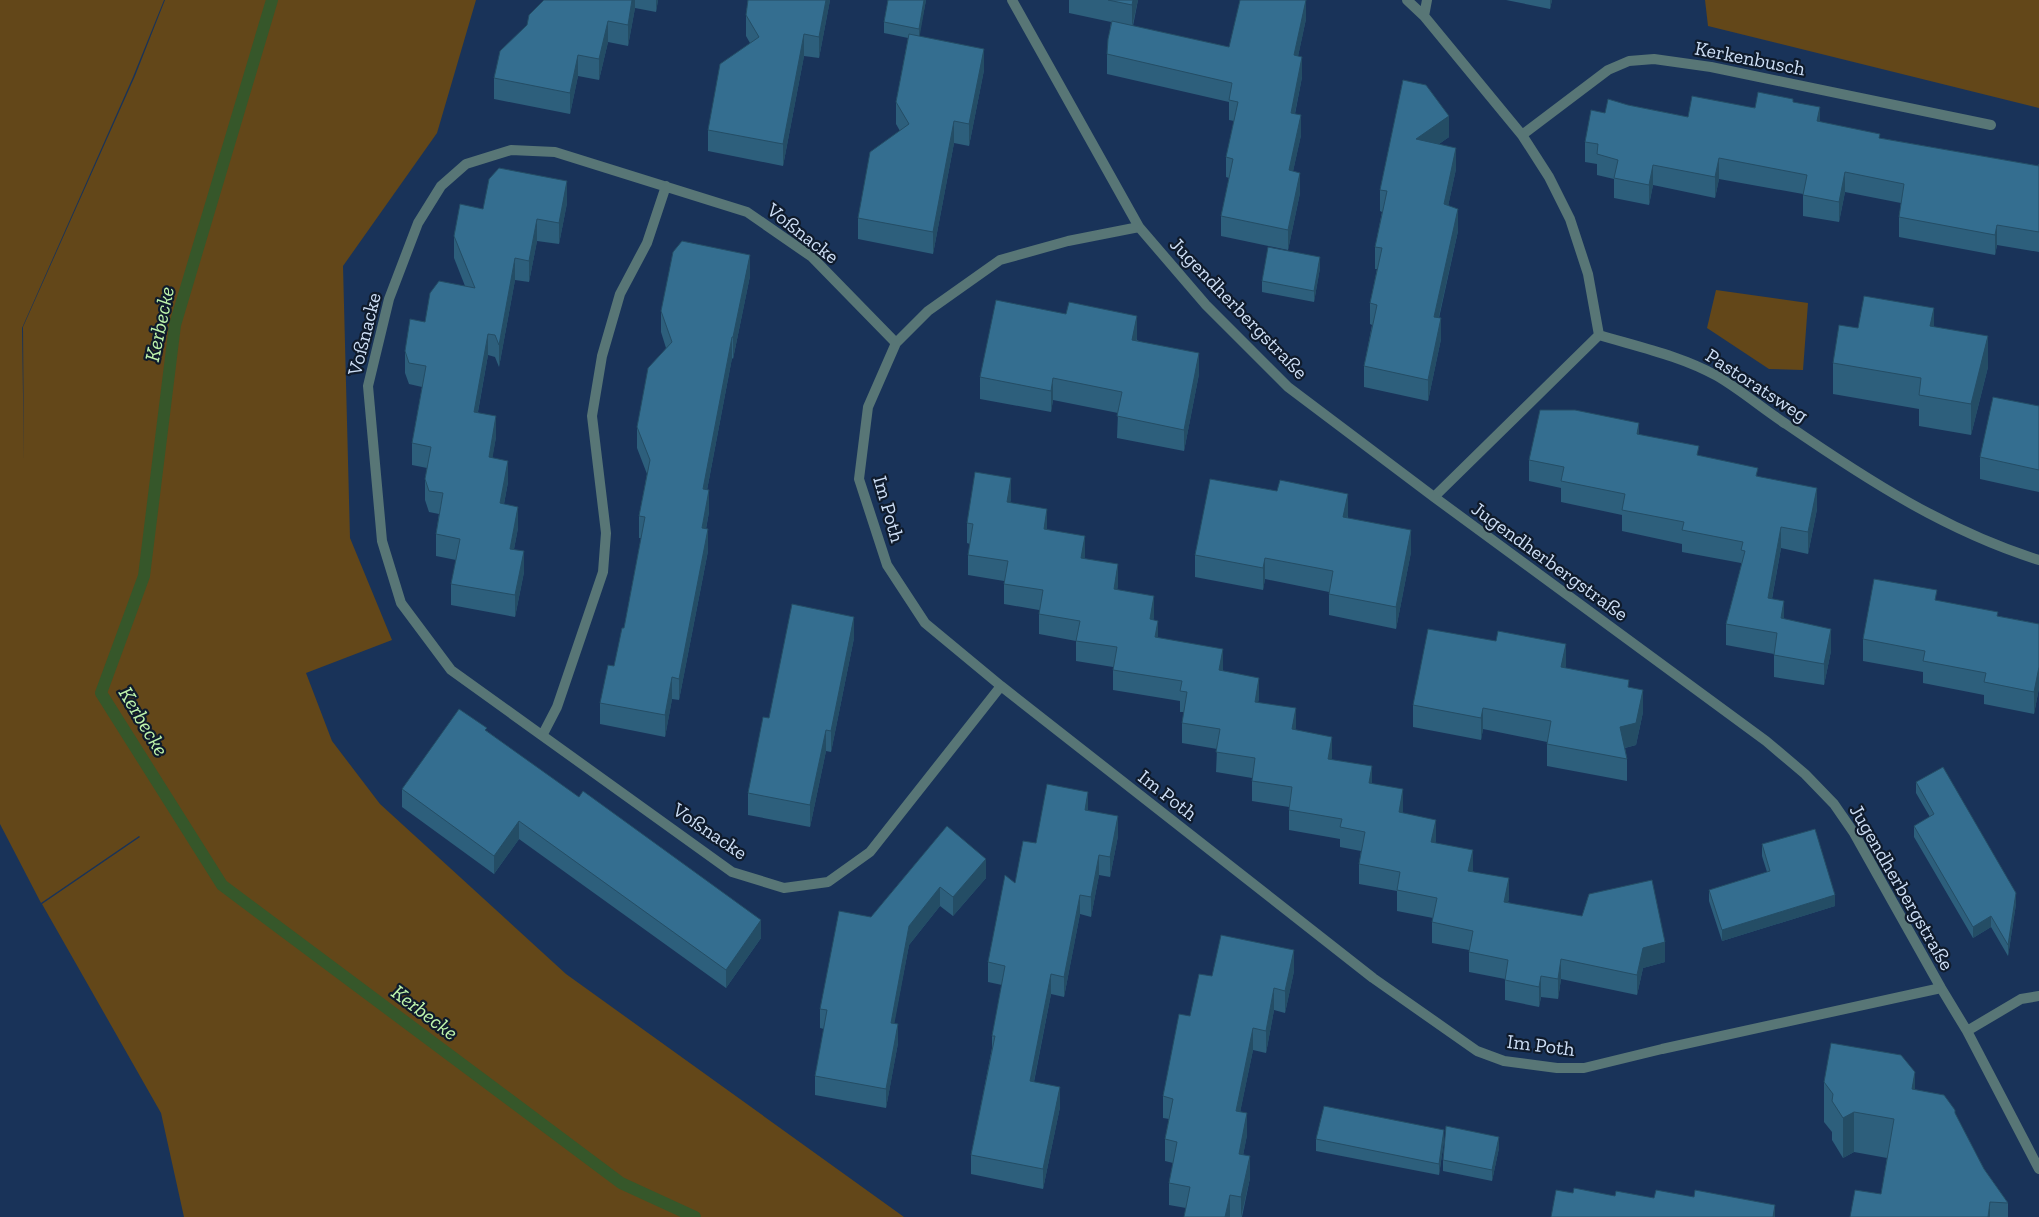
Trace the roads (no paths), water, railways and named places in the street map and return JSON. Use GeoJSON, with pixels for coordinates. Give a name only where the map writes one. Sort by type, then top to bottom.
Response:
{"type":"FeatureCollection","features":[{"type":"Feature","properties":{"kind":"street","name":"Jugendherbergstraße"},"geometry":{"type":"LineString","coordinates":[[1012,0],[1139,227],[1206,305],[1288,387],[1434,497],[1766,741],[1806,774],[1834,804],[1854,833],[1967,1031],[2039,1170]]}},
{"type":"Feature","properties":{"kind":"street"},"geometry":{"type":"LineString","coordinates":[[1407,0],[1424,16],[1522,135],[1550,177],[1570,219],[1588,274],[1599,335],[1434,497]]}},
{"type":"Feature","properties":{"kind":"street"},"geometry":{"type":"LineString","coordinates":[[1424,16],[1428,0]]}},
{"type":"Feature","properties":{"kind":"street","name":"Kerkenbusch"},"geometry":{"type":"LineString","coordinates":[[1522,135],[1608,70],[1629,61],[1654,59],[1711,67],[1991,125]]}},
{"type":"Feature","properties":{"kind":"street","name":"Voßnacke"},"geometry":{"type":"LineString","coordinates":[[896,343],[812,257],[746,212],[555,152],[511,150],[466,164],[441,186],[418,223],[390,299],[368,386],[382,541],[401,603],[451,670],[543,734],[732,872],[784,888],[828,882],[870,852],[1001,686]]}},
{"type":"Feature","properties":{"kind":"street"},"geometry":{"type":"LineString","coordinates":[[543,734],[557,707],[603,572],[606,533],[592,416],[602,356],[620,294],[647,243],[666,186]]}},
{"type":"Feature","properties":{"kind":"street","name":"Im Poth"},"geometry":{"type":"LineString","coordinates":[[1139,227],[1068,241],[1000,260],[928,311],[896,343],[868,407],[859,479],[887,564],[925,622],[1001,686],[1373,978],[1477,1050],[1504,1061],[1557,1068],[1584,1068],[1941,988]]}},
{"type":"Feature","properties":{"kind":"street","name":"Pastoratsweg"},"geometry":{"type":"LineString","coordinates":[[1599,335],[1680,359],[1718,377],[1795,430],[1915,507],[1963,531],[2039,560]]}},
{"type":"Feature","properties":{"kind":"street"},"geometry":{"type":"LineString","coordinates":[[1967,1031],[2021,999],[2039,996]]}},
{"type":"Feature","properties":{"kind":"waterway","name":"Kerbecke"},"geometry":{"type":"LineString","coordinates":[[272,0],[175,325],[144,576],[101,693],[222,885],[621,1183],[695,1217]]}}]}
